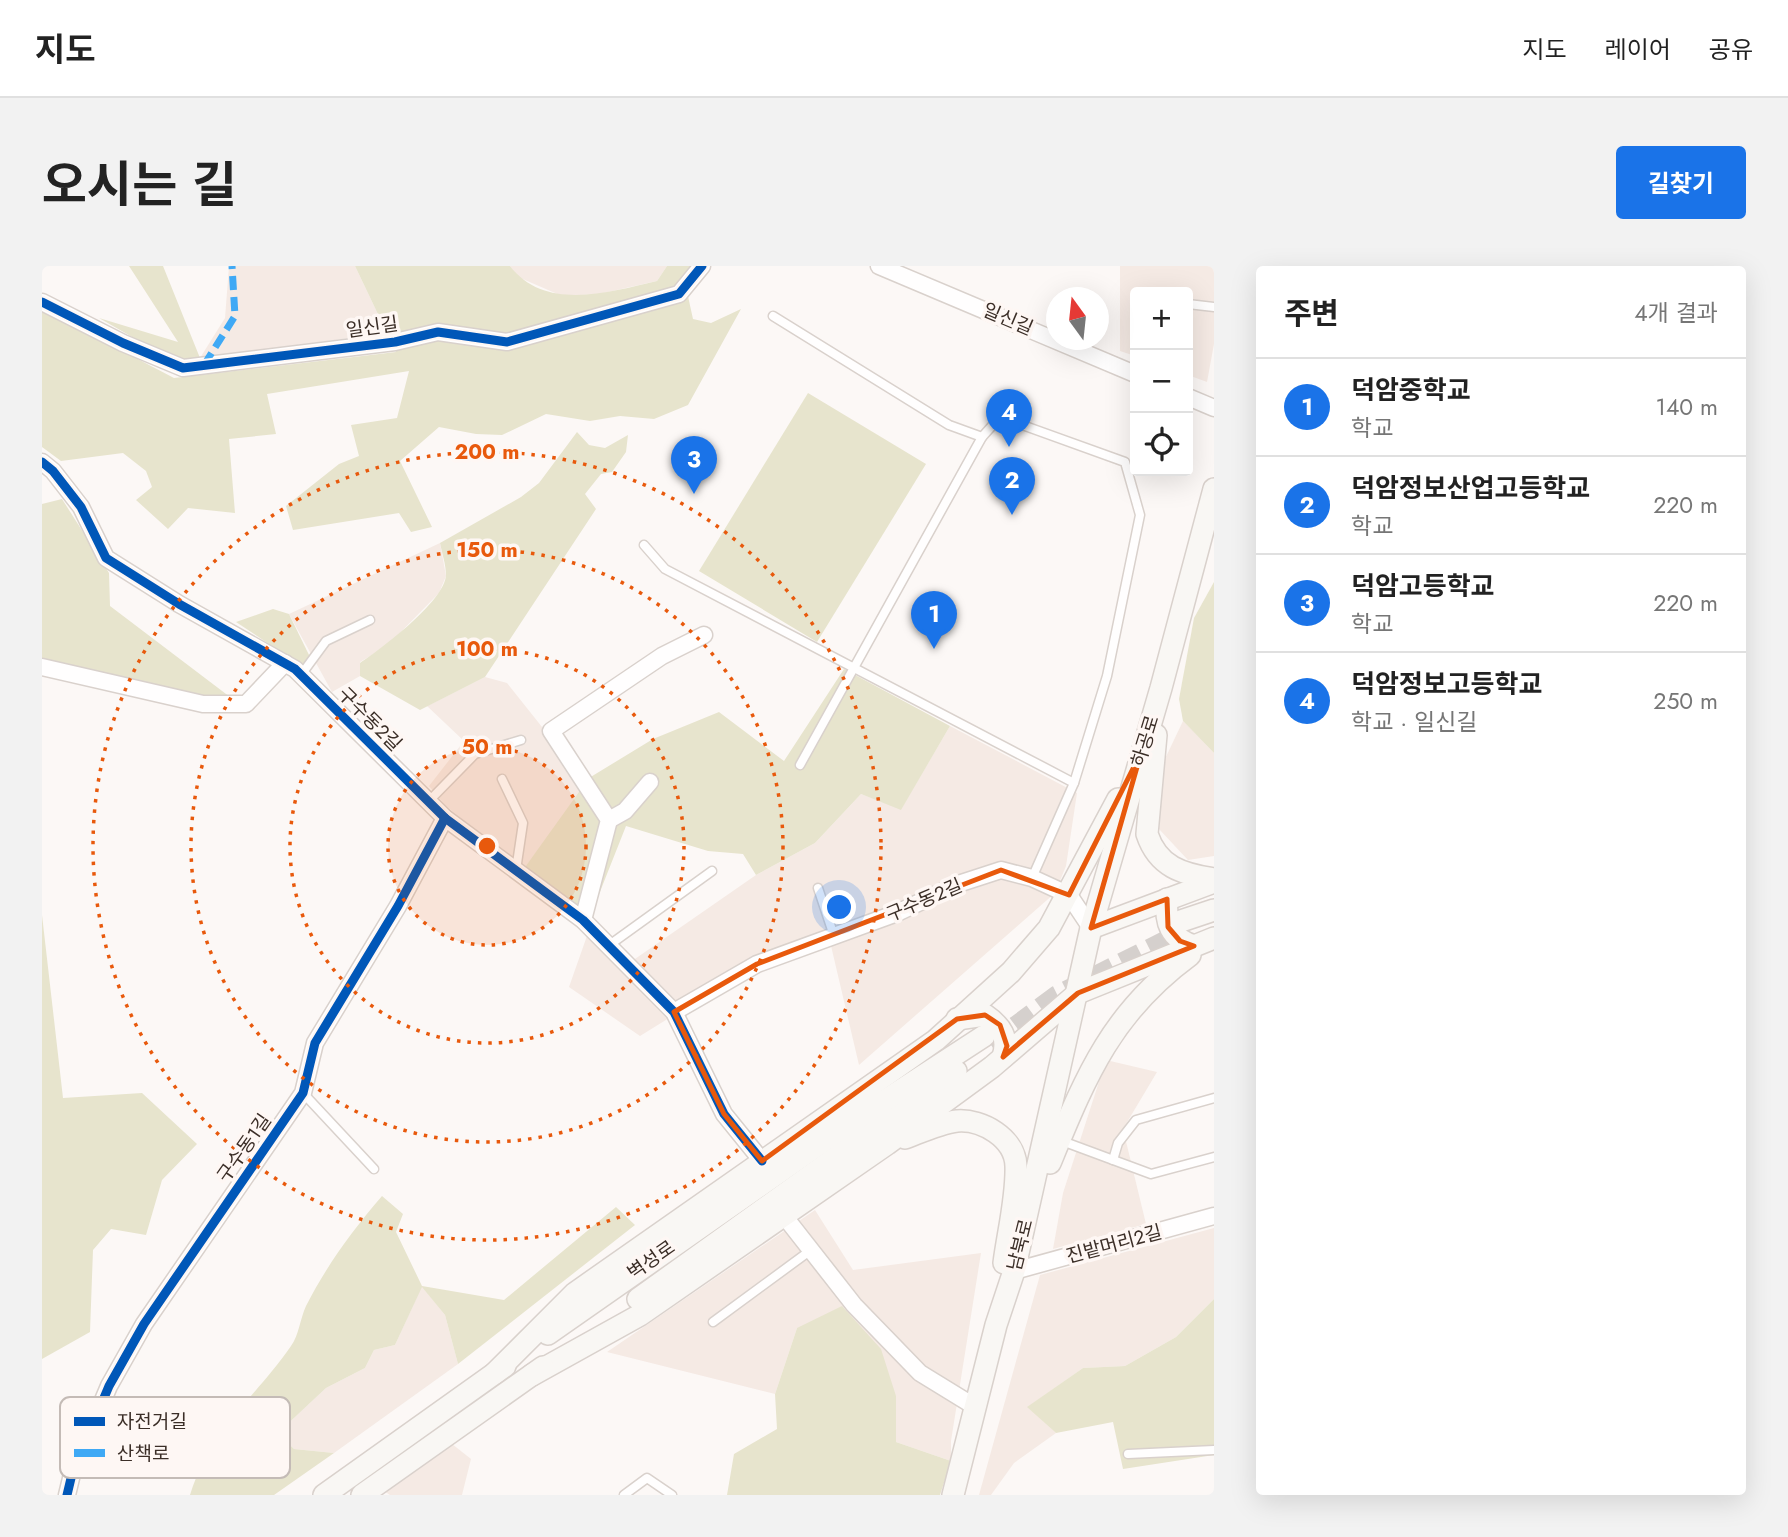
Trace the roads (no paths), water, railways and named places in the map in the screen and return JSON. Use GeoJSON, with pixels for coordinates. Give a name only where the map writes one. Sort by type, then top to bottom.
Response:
{"type":"FeatureCollection","features":[{"type":"Feature","properties":{"kind":"main road","name":"하공로"},"geometry":{"type":"LineString","coordinates":[[1078,993],[1091,928],[1161,688],[1214,489]]}},
{"type":"Feature","properties":{"kind":"main road"},"geometry":{"type":"LineString","coordinates":[[1161,688],[1147,834],[1163,863],[1191,875],[1214,880]]}},
{"type":"Feature","properties":{"kind":"main road"},"geometry":{"type":"LineString","coordinates":[[495,1373],[575,1293],[936,1040],[1011,972],[1049,928],[1069,895],[1141,753]]}},
{"type":"Feature","properties":{"kind":"main road"},"geometry":{"type":"LineString","coordinates":[[1091,928],[1214,880]]}},
{"type":"Feature","properties":{"kind":"main road"},"geometry":{"type":"LineString","coordinates":[[1167,899],[1168,927],[1180,942],[1198,935]]}},
{"type":"Feature","properties":{"kind":"main road"},"geometry":{"type":"LineString","coordinates":[[1027,1216],[1089,1069],[1132,1006],[1167,972],[1198,935],[1214,910]]}},
{"type":"Feature","properties":{"kind":"main road"},"geometry":{"type":"LineString","coordinates":[[532,1375],[640,1315],[887,1144],[993,1046],[1078,993],[1198,935],[1214,921]]}},
{"type":"Feature","properties":{"kind":"main road","name":"남북로"},"geometry":{"type":"LineString","coordinates":[[953,1495],[996,1325],[1014,1271],[1078,993]]}},
{"type":"Feature","properties":{"kind":"main road"},"geometry":{"type":"LineString","coordinates":[[957,1019],[985,1015],[1000,1025],[1007,1046],[993,1046]]}},
{"type":"Feature","properties":{"kind":"main road","name":"벽성로"},"geometry":{"type":"LineString","coordinates":[[324,1495],[668,1248],[993,1046]]}},
{"type":"Feature","properties":{"kind":"main road","name":"벽성로"},"geometry":{"type":"LineString","coordinates":[[362,1495],[993,1046]]}},
{"type":"Feature","properties":{"kind":"main road"},"geometry":{"type":"LineString","coordinates":[[887,1144],[957,1121],[978,1123],[996,1131],[1009,1146],[1016,1164],[996,1325]]}},
{"type":"Feature","properties":{"kind":"street","name":"일신길"},"geometry":{"type":"LineString","coordinates":[[42,302],[123,343],[183,368],[395,342],[438,332],[507,342],[679,294],[702,266]]}},
{"type":"Feature","properties":{"kind":"street","name":"일신길"},"geometry":{"type":"LineString","coordinates":[[879,266],[923,282],[1130,372]]}},
{"type":"Feature","properties":{"kind":"street"},"geometry":{"type":"LineString","coordinates":[[914,266],[923,282]]}},
{"type":"Feature","properties":{"kind":"street"},"geometry":{"type":"LineString","coordinates":[[1193,399],[1214,408]]}},
{"type":"Feature","properties":{"kind":"street","name":"구수동2길"},"geometry":{"type":"LineString","coordinates":[[42,462],[53,471],[81,507],[106,558],[301,675],[445,818],[583,920],[674,1012],[757,964],[897,912],[958,884],[1001,870],[1032,878],[1069,895]]}},
{"type":"Feature","properties":{"kind":"street"},"geometry":{"type":"LineString","coordinates":[[609,820],[551,731],[662,656],[704,635]]}},
{"type":"Feature","properties":{"kind":"street"},"geometry":{"type":"LineString","coordinates":[[42,667],[203,704],[246,704],[285,663]]}},
{"type":"Feature","properties":{"kind":"street"},"geometry":{"type":"LineString","coordinates":[[583,920],[609,820],[625,811],[650,782]]}},
{"type":"Feature","properties":{"kind":"street","name":"구수동1길"},"geometry":{"type":"LineString","coordinates":[[104,1397],[144,1324],[303,1093],[315,1043],[398,906],[445,818]]}},
{"type":"Feature","properties":{"kind":"street"},"geometry":{"type":"LineString","coordinates":[[1069,895],[1091,928]]}},
{"type":"Feature","properties":{"kind":"street"},"geometry":{"type":"LineString","coordinates":[[674,1012],[724,1114],[762,1161]]}},
{"type":"Feature","properties":{"kind":"street"},"geometry":{"type":"LineString","coordinates":[[786,1213],[785,1217],[854,1306],[920,1373],[977,1408]]}},
{"type":"Feature","properties":{"kind":"street","name":"진밭머리2길"},"geometry":{"type":"LineString","coordinates":[[1014,1271],[1214,1216]]}},
{"type":"Feature","properties":{"kind":"lane"},"geometry":{"type":"LineString","coordinates":[[1193,304],[1214,307]]}},
{"type":"Feature","properties":{"kind":"lane"},"geometry":{"type":"LineString","coordinates":[[772,316],[950,425],[982,437]]}},
{"type":"Feature","properties":{"kind":"lane"},"geometry":{"type":"LineString","coordinates":[[800,765],[982,437],[1000,417],[1125,462],[1140,515],[1107,676],[1074,783],[1032,878]]}},
{"type":"Feature","properties":{"kind":"lane"},"geometry":{"type":"LineString","coordinates":[[644,545],[664,569],[1074,783]]}},
{"type":"Feature","properties":{"kind":"lane"},"geometry":{"type":"LineString","coordinates":[[301,675],[326,641],[370,620]]}},
{"type":"Feature","properties":{"kind":"lane"},"geometry":{"type":"LineString","coordinates":[[429,802],[475,754],[521,740]]}},
{"type":"Feature","properties":{"kind":"lane"},"geometry":{"type":"LineString","coordinates":[[502,779],[523,823],[516,870]]}},
{"type":"Feature","properties":{"kind":"lane"},"geometry":{"type":"LineString","coordinates":[[608,946],[712,871]]}},
{"type":"Feature","properties":{"kind":"lane"},"geometry":{"type":"LineString","coordinates":[[818,888],[834,936]]}},
{"type":"Feature","properties":{"kind":"lane"},"geometry":{"type":"LineString","coordinates":[[303,1093],[374,1168]]}},
{"type":"Feature","properties":{"kind":"lane"},"geometry":{"type":"LineString","coordinates":[[1114,1160],[1118,1143],[1136,1121],[1214,1098]]}},
{"type":"Feature","properties":{"kind":"lane"},"geometry":{"type":"LineString","coordinates":[[1059,1140],[1151,1174],[1214,1157]]}},
{"type":"Feature","properties":{"kind":"lane"},"geometry":{"type":"LineString","coordinates":[[712,1322],[811,1250]]}},
{"type":"Feature","properties":{"kind":"lane"},"geometry":{"type":"LineString","coordinates":[[1128,1454],[1214,1450]]}},
{"type":"Feature","properties":{"kind":"lane"},"geometry":{"type":"LineString","coordinates":[[624,1495],[647,1478],[672,1495]]}},
{"type":"Feature","properties":{"kind":"tunnel"},"geometry":{"type":"LineString","coordinates":[[991,1045],[1057,996],[1188,930]]}},
{"type":"Feature","properties":{"kind":"place","name":"덕암정보고등학교"},"geometry":{"type":"Point","coordinates":[1009,447]}},
{"type":"Feature","properties":{"kind":"place","name":"덕암고등학교"},"geometry":{"type":"Point","coordinates":[694,494]}},
{"type":"Feature","properties":{"kind":"place","name":"덕암정보산업고등학교"},"geometry":{"type":"Point","coordinates":[1012,515]}},
{"type":"Feature","properties":{"kind":"place","name":"덕암중학교"},"geometry":{"type":"Point","coordinates":[934,649]}}]}
